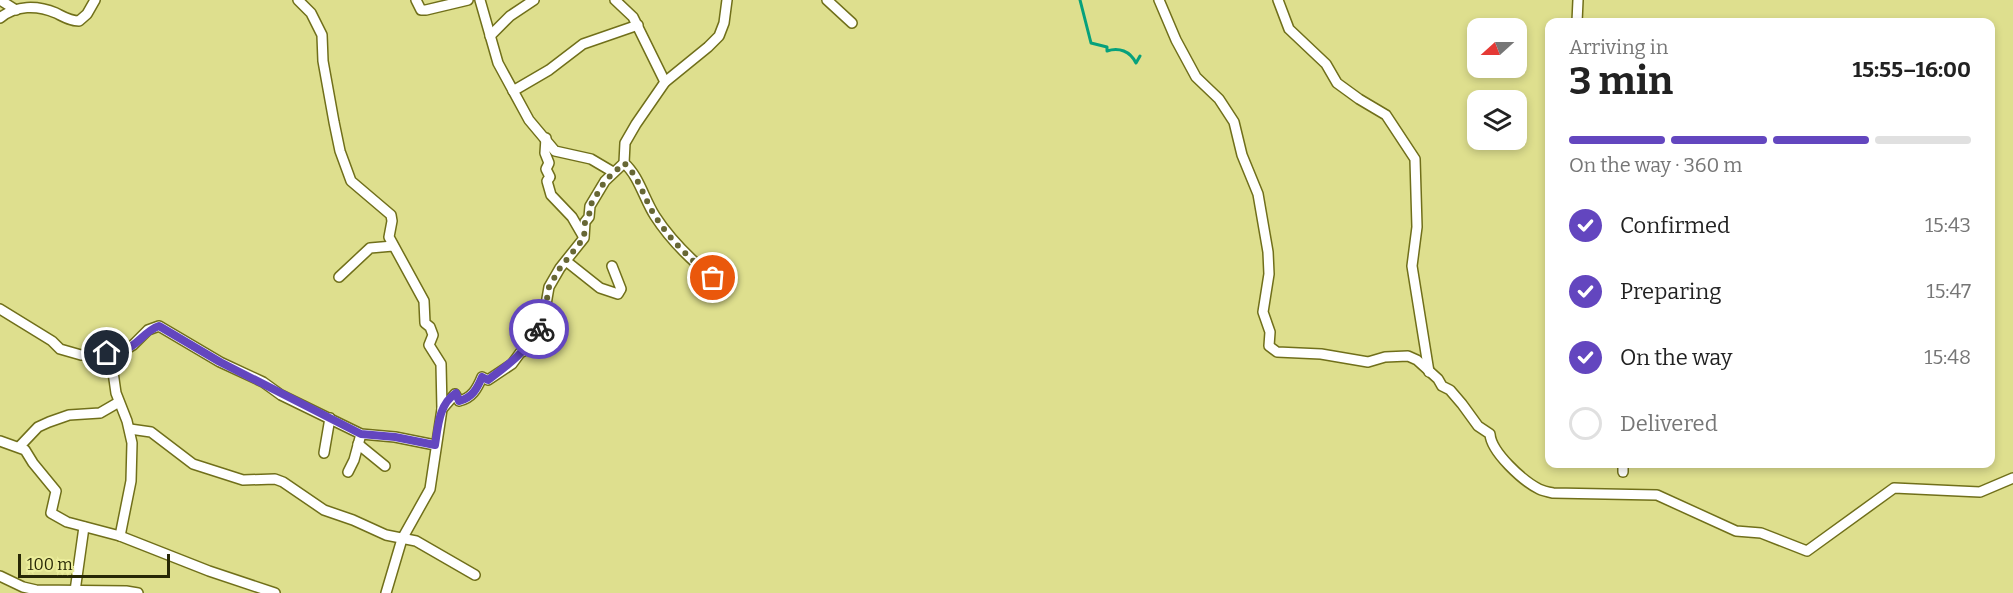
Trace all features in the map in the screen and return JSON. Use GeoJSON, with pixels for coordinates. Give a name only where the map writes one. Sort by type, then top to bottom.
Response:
{"type":"FeatureCollection","features":[{"type":"Feature","properties":{"kind":"street"},"geometry":{"type":"LineString","coordinates":[[0,0],[16,10]]}},
{"type":"Feature","properties":{"kind":"street"},"geometry":{"type":"LineString","coordinates":[[0,18],[16,10],[33,8],[45,9],[77,21],[84,18],[94,0]]}},
{"type":"Feature","properties":{"kind":"street"},"geometry":{"type":"LineString","coordinates":[[298,0],[311,13],[322,35],[323,61],[338,141],[351,181],[391,214],[388,237],[424,301],[425,323],[433,334],[429,345],[441,364],[442,409],[430,489],[402,539],[386,593]]}},
{"type":"Feature","properties":{"kind":"street"},"geometry":{"type":"LineString","coordinates":[[416,0],[421,9],[426,10],[468,0]]}},
{"type":"Feature","properties":{"kind":"street"},"geometry":{"type":"LineString","coordinates":[[480,0],[498,63],[529,120],[555,151],[591,159],[613,172]]}},
{"type":"Feature","properties":{"kind":"street"},"geometry":{"type":"LineString","coordinates":[[490,36],[510,16],[534,0]]}},
{"type":"Feature","properties":{"kind":"street"},"geometry":{"type":"LineString","coordinates":[[615,0],[638,25],[665,81]]}},
{"type":"Feature","properties":{"kind":"street"},"geometry":{"type":"LineString","coordinates":[[442,409],[455,394],[459,401],[467,399],[477,389],[482,377],[488,380],[500,373],[526,349],[544,316],[549,287],[584,238],[585,222],[589,217],[590,206],[613,172],[624,163],[625,143],[665,81],[708,47],[718,36],[724,23],[727,0]]}},
{"type":"Feature","properties":{"kind":"street"},"geometry":{"type":"LineString","coordinates":[[827,0],[852,23]]}},
{"type":"Feature","properties":{"kind":"street"},"geometry":{"type":"LineString","coordinates":[[1159,0],[1176,40],[1197,79],[1219,99],[1234,122],[1242,155],[1258,194],[1268,252],[1269,274],[1263,312],[1270,332],[1269,346],[1277,352],[1321,354],[1368,362],[1385,357],[1408,356],[1417,360],[1438,379],[1442,386],[1450,390],[1478,426],[1490,434],[1495,450],[1540,490],[1553,493],[1657,495],[1736,531],[1761,533],[1807,551],[1894,488],[1980,492],[2013,478]]}},
{"type":"Feature","properties":{"kind":"street"},"geometry":{"type":"LineString","coordinates":[[1278,0],[1290,29],[1326,64],[1337,82],[1359,99],[1386,115],[1415,159],[1417,227],[1412,266],[1428,372]]}},
{"type":"Feature","properties":{"kind":"street"},"geometry":{"type":"LineString","coordinates":[[1577,18],[1578,0]]}},
{"type":"Feature","properties":{"kind":"street"},"geometry":{"type":"LineString","coordinates":[[513,91],[549,70],[583,44],[638,25]]}},
{"type":"Feature","properties":{"kind":"street"},"geometry":{"type":"LineString","coordinates":[[546,138],[549,163],[546,169],[550,177],[547,181],[551,195],[557,204],[572,217],[584,238]]}},
{"type":"Feature","properties":{"kind":"street"},"geometry":{"type":"LineString","coordinates":[[624,163],[631,168],[654,215],[666,232],[690,259],[713,278]]}},
{"type":"Feature","properties":{"kind":"street"},"geometry":{"type":"LineString","coordinates":[[339,277],[370,248],[393,246]]}},
{"type":"Feature","properties":{"kind":"street"},"geometry":{"type":"LineString","coordinates":[[566,261],[600,288],[618,294],[621,289],[612,266]]}},
{"type":"Feature","properties":{"kind":"street"},"geometry":{"type":"LineString","coordinates":[[0,309],[52,341],[60,349],[81,355],[123,351],[133,345],[148,330],[159,326],[220,362],[263,382],[281,395],[330,418],[360,439],[385,465]]}},
{"type":"Feature","properties":{"kind":"street"},"geometry":{"type":"LineString","coordinates":[[111,358],[114,386],[130,429],[132,455],[131,481],[120,536]]}},
{"type":"Feature","properties":{"kind":"street"},"geometry":{"type":"LineString","coordinates":[[19,447],[38,427],[49,422],[69,415],[100,413],[119,402]]}},
{"type":"Feature","properties":{"kind":"street"},"geometry":{"type":"LineString","coordinates":[[324,453],[330,418]]}},
{"type":"Feature","properties":{"kind":"street"},"geometry":{"type":"LineString","coordinates":[[130,429],[151,432],[193,464],[243,480],[275,479],[289,485],[300,496],[324,510],[386,535],[416,541],[476,575]]}},
{"type":"Feature","properties":{"kind":"street"},"geometry":{"type":"LineString","coordinates":[[360,439],[395,437],[435,445]]}},
{"type":"Feature","properties":{"kind":"street"},"geometry":{"type":"LineString","coordinates":[[348,472],[360,439]]}},
{"type":"Feature","properties":{"kind":"street"},"geometry":{"type":"LineString","coordinates":[[0,441],[26,450],[33,463],[56,491],[51,514],[66,522],[120,536],[209,571],[275,593]]}},
{"type":"Feature","properties":{"kind":"street"},"geometry":{"type":"LineString","coordinates":[[79,592],[84,527]]}},
{"type":"Feature","properties":{"kind":"street"},"geometry":{"type":"LineString","coordinates":[[0,576],[29,588],[138,593]]}},
{"type":"Feature","properties":{"kind":"waterway"},"geometry":{"type":"LineString","coordinates":[[1080,0],[1091,43],[1107,47],[1107,51],[1124,51],[1136,63],[1140,56]]}},
{"type":"Feature","properties":{"kind":"way so far"},"geometry":{"type":"LineString","coordinates":[[539,329],[544,316],[549,287],[560,268],[584,238],[585,222],[589,217],[590,206],[605,181],[624,163],[631,168],[654,215],[666,232],[690,259],[713,278]]}},
{"type":"Feature","properties":{"kind":"route"},"geometry":{"type":"LineString","coordinates":[[107,353],[123,351],[133,345],[148,330],[159,326],[242,374],[263,382],[281,395],[361,434],[395,437],[435,445],[442,409],[453,395],[456,393],[459,401],[467,399],[477,389],[482,377],[488,380],[512,364],[526,349],[539,329]]}}]}
